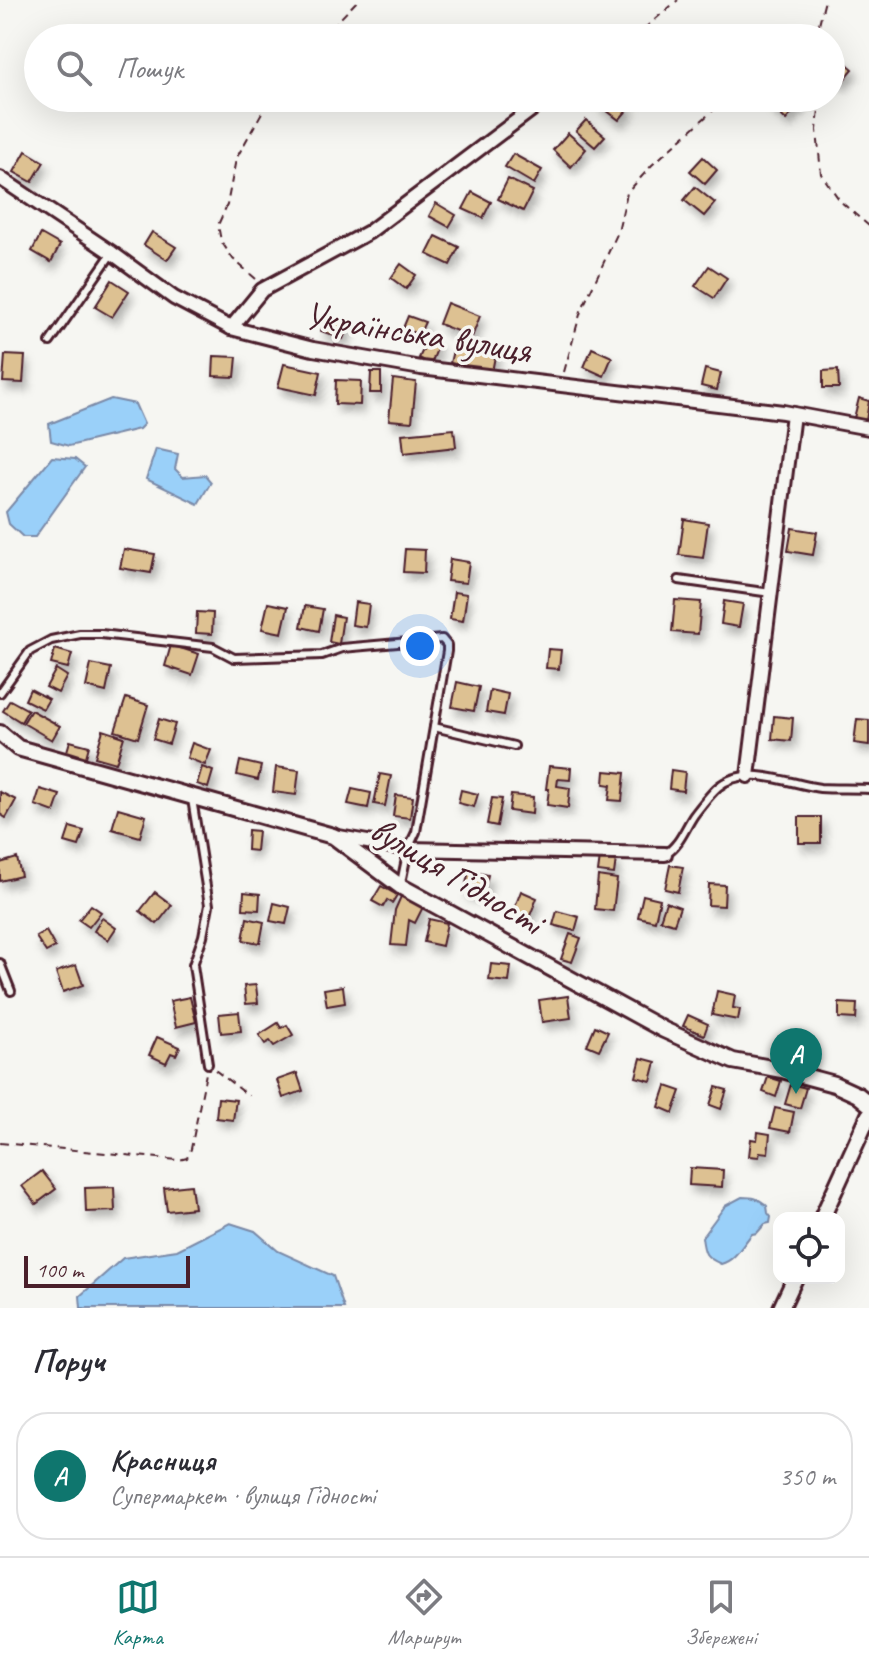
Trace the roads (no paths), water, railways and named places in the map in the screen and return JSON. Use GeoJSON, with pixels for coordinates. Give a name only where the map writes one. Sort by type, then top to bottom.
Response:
{"type":"FeatureCollection","features":[{"type":"Feature","properties":{"kind":"street"},"geometry":{"type":"LineString","coordinates":[[231,328],[262,290],[369,232],[528,112]]}},
{"type":"Feature","properties":{"kind":"street","name":"Українська вулиця"},"geometry":{"type":"LineString","coordinates":[[0,178],[174,298],[231,328],[313,349],[421,368],[793,414],[869,428]]}},
{"type":"Feature","properties":{"kind":"street"},"geometry":{"type":"LineString","coordinates":[[748,776],[793,414]]}},
{"type":"Feature","properties":{"kind":"street","name":"вулиця Гідності"},"geometry":{"type":"LineString","coordinates":[[1,740],[18,748],[333,836],[400,886],[695,1046],[733,1061],[834,1084],[869,1104]]}},
{"type":"Feature","properties":{"kind":"street"},"geometry":{"type":"LineString","coordinates":[[333,836],[408,849],[665,854]]}},
{"type":"Feature","properties":{"kind":"street"},"geometry":{"type":"LineString","coordinates":[[825,1212],[869,1115]]}},
{"type":"Feature","properties":{"kind":"street"},"geometry":{"type":"LineString","coordinates":[[781,1308],[792,1284]]}},
{"type":"Feature","properties":{"kind":"lane"},"geometry":{"type":"LineString","coordinates":[[50,342],[112,253]]}},
{"type":"Feature","properties":{"kind":"lane"},"geometry":{"type":"LineString","coordinates":[[679,580],[771,593]]}},
{"type":"Feature","properties":{"kind":"lane"},"geometry":{"type":"LineString","coordinates":[[0,693],[30,651],[51,640],[80,634],[126,636],[213,647],[234,658],[322,655],[342,648],[442,639],[447,651],[416,832],[408,849],[400,886]]}},
{"type":"Feature","properties":{"kind":"lane"},"geometry":{"type":"LineString","coordinates":[[434,727],[514,746]]}},
{"type":"Feature","properties":{"kind":"lane"},"geometry":{"type":"LineString","coordinates":[[665,854],[673,849],[695,813],[719,786],[735,778],[776,778],[819,788],[869,789]]}},
{"type":"Feature","properties":{"kind":"lane"},"geometry":{"type":"LineString","coordinates":[[191,795],[209,905],[193,965],[208,1064]]}},
{"type":"Feature","properties":{"kind":"lane"},"geometry":{"type":"LineString","coordinates":[[0,963],[11,991]]}},
{"type":"Feature","properties":{"kind":"water"},"geometry":{"type":"Polygon","coordinates":[[[111,399],[135,404],[144,424],[139,429],[69,446],[51,441],[49,424],[111,399]]]}},
{"type":"Feature","properties":{"kind":"water"},"geometry":{"type":"Polygon","coordinates":[[[156,449],[178,454],[175,469],[183,477],[205,475],[211,482],[198,504],[146,479],[156,449]]]}},
{"type":"Feature","properties":{"kind":"water"},"geometry":{"type":"Polygon","coordinates":[[[52,457],[75,459],[85,467],[35,537],[23,537],[9,524],[6,512],[52,457]]]}},
{"type":"Feature","properties":{"kind":"water"},"geometry":{"type":"Polygon","coordinates":[[[742,1197],[756,1198],[767,1206],[770,1223],[752,1234],[735,1256],[721,1264],[706,1254],[702,1237],[725,1206],[742,1197]]]}},
{"type":"Feature","properties":{"kind":"water"},"geometry":{"type":"Polygon","coordinates":[[[230,1223],[255,1231],[278,1251],[333,1276],[344,1308],[81,1308],[80,1296],[123,1258],[177,1250],[230,1223]]]}},
{"type":"Feature","properties":{"kind":"place","name":"Красниця"},"geometry":{"type":"Point","coordinates":[796,1094]}}]}
